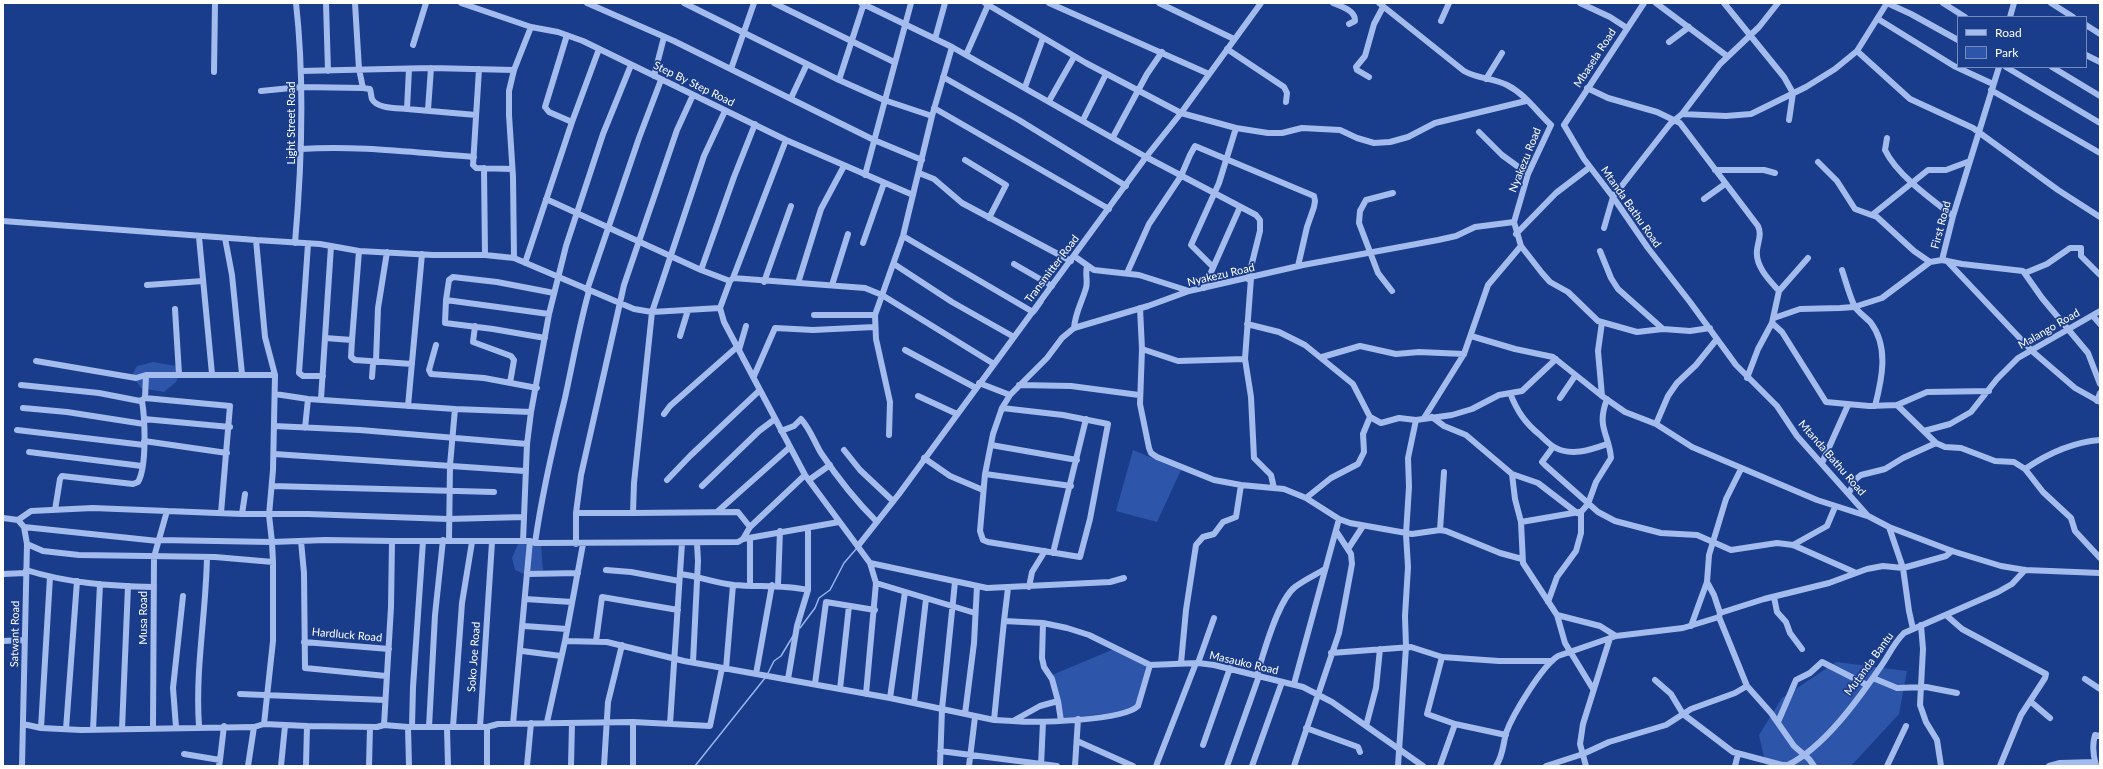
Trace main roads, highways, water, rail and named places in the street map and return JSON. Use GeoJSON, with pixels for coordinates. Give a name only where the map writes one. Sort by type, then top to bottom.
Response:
{"type":"FeatureCollection","features":[{"type":"Feature","properties":{"kind":"waterway"},"geometry":{"type":"LineString","coordinates":[[1036,312],[1043,302]]}},
{"type":"Feature","properties":{"kind":"waterway"},"geometry":{"type":"LineString","coordinates":[[800,628],[815,608],[819,598],[830,590],[844,563],[857,548]]}},
{"type":"Feature","properties":{"kind":"waterway"},"geometry":{"type":"LineString","coordinates":[[768,673],[774,661],[781,656],[793,636]]}},
{"type":"Feature","properties":{"kind":"waterway"},"geometry":{"type":"LineString","coordinates":[[695,766],[765,678]]}}]}
